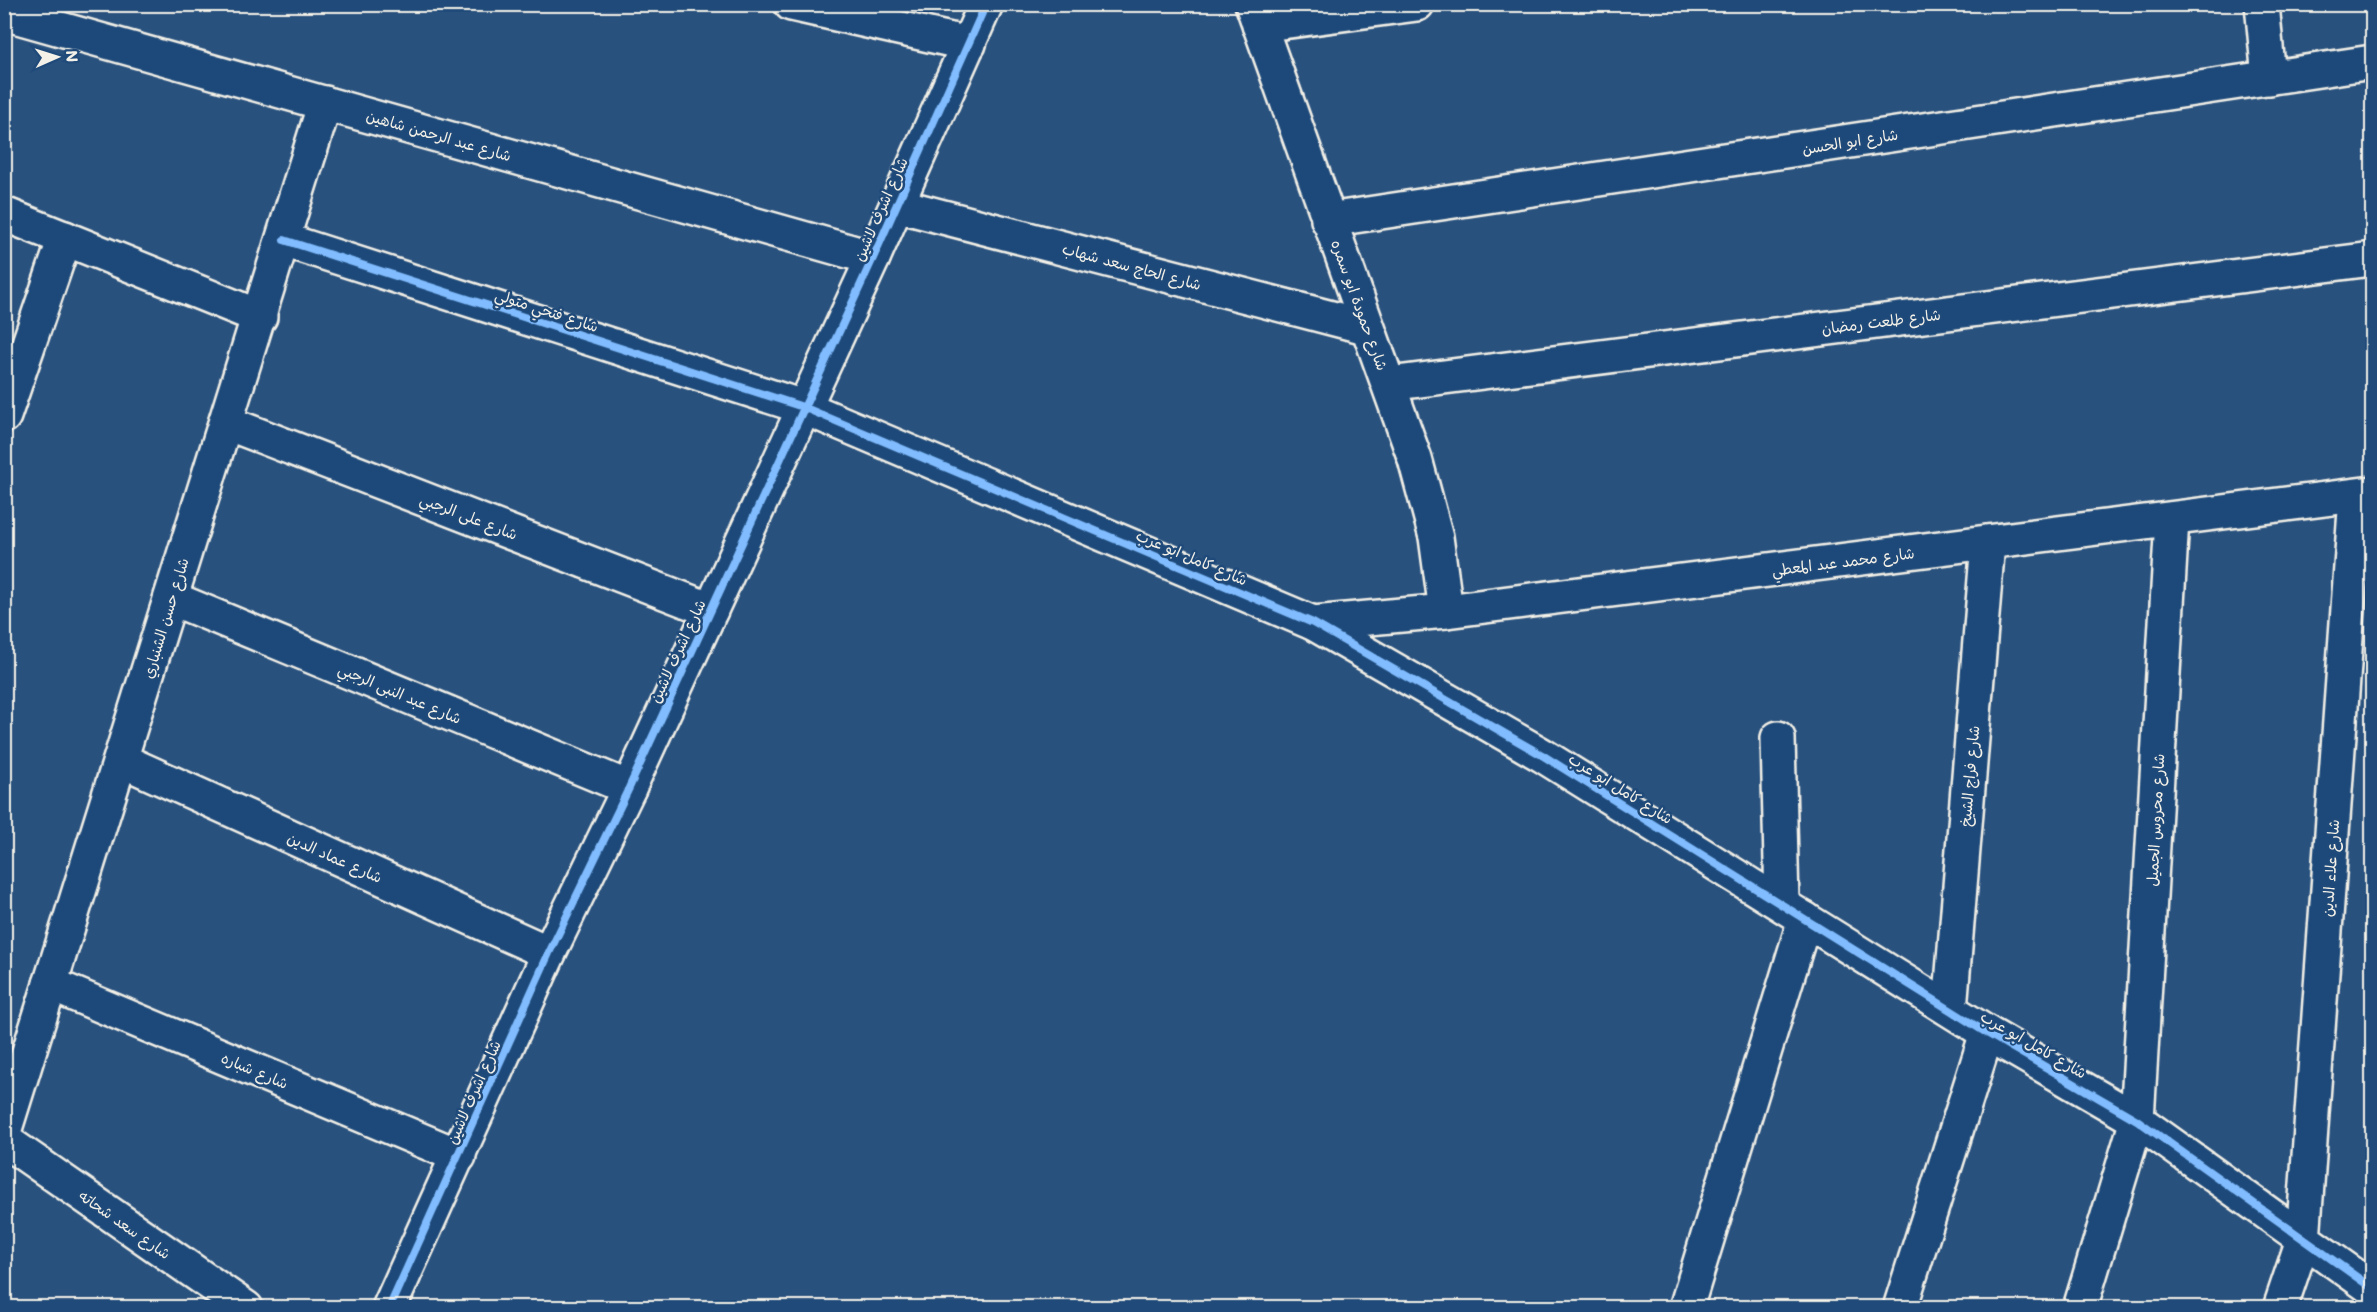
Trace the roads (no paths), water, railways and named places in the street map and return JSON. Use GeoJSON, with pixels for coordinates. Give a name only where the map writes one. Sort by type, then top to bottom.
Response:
{"type":"FeatureCollection","features":[{"type":"Feature","properties":{"kind":"street"},"geometry":{"type":"LineString","coordinates":[[791,4],[969,44]]}},
{"type":"Feature","properties":{"kind":"street","name":"شارع اشرف لاشين"},"geometry":{"type":"LineString","coordinates":[[389,1308],[549,953],[629,788],[873,258],[986,4]]}},
{"type":"Feature","properties":{"kind":"street"},"geometry":{"type":"LineString","coordinates":[[1256,15],[1417,4]]}},
{"type":"Feature","properties":{"kind":"street"},"geometry":{"type":"LineString","coordinates":[[2262,4],[2269,78]]}},
{"type":"Feature","properties":{"kind":"street","name":"شارع عبد الرحمن شاهين"},"geometry":{"type":"LineString","coordinates":[[4,13],[873,258]]}},
{"type":"Feature","properties":{"kind":"street","name":"شارع حمودة ابو سمره"},"geometry":{"type":"LineString","coordinates":[[1256,15],[1415,459],[1436,537],[1446,611]]}},
{"type":"Feature","properties":{"kind":"street","name":"شارع ابو الحسن"},"geometry":{"type":"LineString","coordinates":[[1328,220],[2373,62]]}},
{"type":"Feature","properties":{"kind":"street","name":"شارع حسن الشنباري"},"geometry":{"type":"LineString","coordinates":[[4,1132],[325,104]]}},
{"type":"Feature","properties":{"kind":"street","name":"شارع الحاج سعد شهاب"},"geometry":{"type":"LineString","coordinates":[[897,205],[1366,327]]}},
{"type":"Feature","properties":{"kind":"street"},"geometry":{"type":"LineString","coordinates":[[4,214],[260,316]]}},
{"type":"Feature","properties":{"kind":"street"},"geometry":{"type":"LineString","coordinates":[[4,416],[65,238]]}},
{"type":"Feature","properties":{"kind":"street","name":"شارع فتحي متولي"},"geometry":{"type":"LineString","coordinates":[[284,240],[803,407]]}},
{"type":"Feature","properties":{"kind":"street","name":"شارع طلعت رمضان"},"geometry":{"type":"LineString","coordinates":[[1389,384],[2373,258]]}},
{"type":"Feature","properties":{"kind":"street","name":"شارع كامل ابو عرب"},"geometry":{"type":"LineString","coordinates":[[803,407],[1314,623],[1542,755],[1987,1033],[2137,1120],[2373,1288]]}},
{"type":"Feature","properties":{"kind":"street","name":"شارع على الرجبي"},"geometry":{"type":"LineString","coordinates":[[227,423],[711,610]]}},
{"type":"Feature","properties":{"kind":"street","name":"شارع محمد عبد المعطي"},"geometry":{"type":"LineString","coordinates":[[1314,623],[1446,611],[2365,495]]}},
{"type":"Feature","properties":{"kind":"street","name":"شارع علاء الدين"},"geometry":{"type":"LineString","coordinates":[[2280,1308],[2303,1240],[2365,495]]}},
{"type":"Feature","properties":{"kind":"street","name":"شارع محروس الجميل"},"geometry":{"type":"LineString","coordinates":[[2080,1308],[2137,1120],[2172,519]]}},
{"type":"Feature","properties":{"kind":"street","name":"شارع فراج الشيخ"},"geometry":{"type":"LineString","coordinates":[[1950,1009],[1988,542]]}},
{"type":"Feature","properties":{"kind":"street","name":"شارع عبد النبى الرجبي"},"geometry":{"type":"LineString","coordinates":[[171,598],[629,788]]}},
{"type":"Feature","properties":{"kind":"street"},"geometry":{"type":"LineString","coordinates":[[1686,1308],[1793,912],[1778,738]]}},
{"type":"Feature","properties":{"kind":"street","name":"شارع عماد الدين"},"geometry":{"type":"LineString","coordinates":[[121,760],[549,953]]}},
{"type":"Feature","properties":{"kind":"street","name":"شارع شباره"},"geometry":{"type":"LineString","coordinates":[[51,984],[459,1156]]}},
{"type":"Feature","properties":{"kind":"street"},"geometry":{"type":"LineString","coordinates":[[1900,1308],[1987,1033]]}},
{"type":"Feature","properties":{"kind":"street","name":"شارع سعد شحاته"},"geometry":{"type":"LineString","coordinates":[[4,1140],[246,1308]]}}]}
